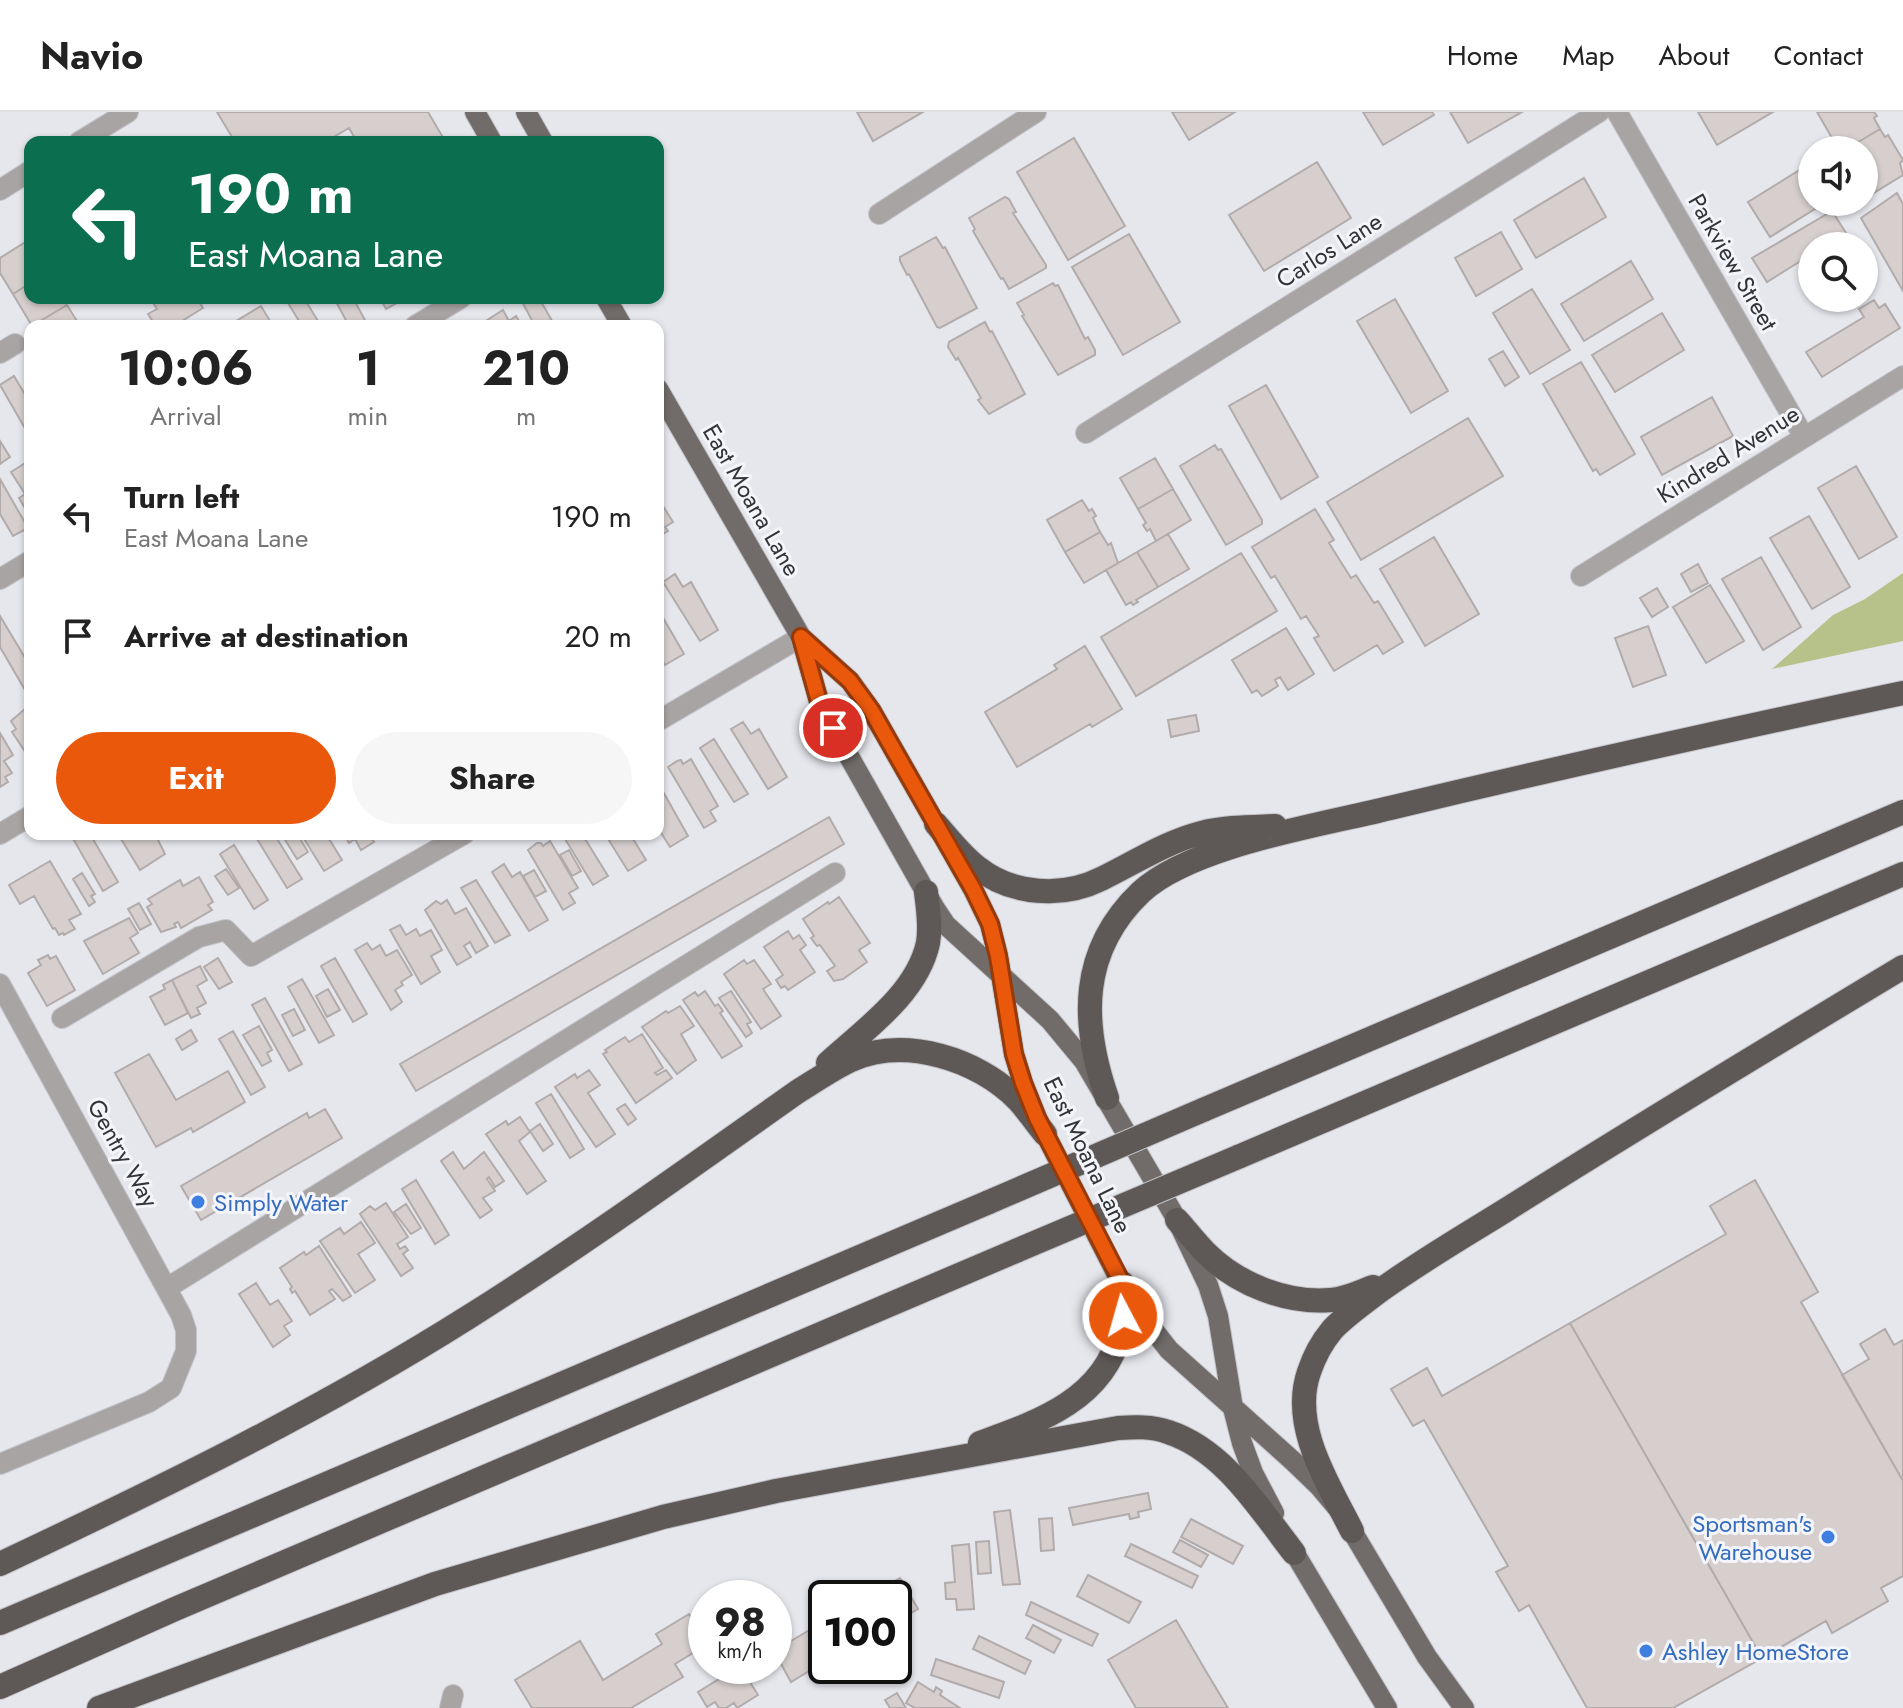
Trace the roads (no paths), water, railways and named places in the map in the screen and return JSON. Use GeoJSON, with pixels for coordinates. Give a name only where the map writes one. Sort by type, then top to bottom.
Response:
{"type":"FeatureCollection","features":[{"type":"Feature","properties":{"kind":"highway"},"geometry":{"type":"LineString","coordinates":[[1107,1098],[1090,1035],[1093,966],[1116,922],[1139,894],[1163,874],[1225,849],[1325,824],[1557,768],[1903,693]]}},
{"type":"Feature","properties":{"kind":"highway"},"geometry":{"type":"LineString","coordinates":[[0,1623],[1903,812]]}},
{"type":"Feature","properties":{"kind":"highway"},"geometry":{"type":"LineString","coordinates":[[936,824],[979,869],[1019,889],[1043,891],[1070,889],[1097,881],[1200,833],[1225,828],[1325,824]]}},
{"type":"Feature","properties":{"kind":"highway"},"geometry":{"type":"LineString","coordinates":[[0,1687],[175,1609],[1903,874]]}},
{"type":"Feature","properties":{"kind":"highway"},"geometry":{"type":"LineString","coordinates":[[797,1092],[908,985],[928,943],[930,923],[926,892]]}},
{"type":"Feature","properties":{"kind":"highway"},"geometry":{"type":"LineString","coordinates":[[1352,1531],[1309,1436],[1305,1388],[1318,1351],[1333,1330],[1398,1277],[1903,967]]}},
{"type":"Feature","properties":{"kind":"highway"},"geometry":{"type":"LineString","coordinates":[[0,1564],[231,1451],[385,1367],[467,1318],[797,1092],[853,1059],[886,1051],[947,1057],[996,1081],[1018,1100],[1045,1134]]}},
{"type":"Feature","properties":{"kind":"highway"},"geometry":{"type":"LineString","coordinates":[[1177,1220],[1206,1254],[1227,1271],[1253,1286],[1281,1295],[1332,1300],[1398,1277]]}},
{"type":"Feature","properties":{"kind":"highway"},"geometry":{"type":"LineString","coordinates":[[917,1466],[1033,1424],[1067,1406],[1089,1389],[1103,1370],[1120,1333],[1122,1283]]}},
{"type":"Feature","properties":{"kind":"highway"},"geometry":{"type":"LineString","coordinates":[[99,1708],[435,1584],[663,1517],[776,1491],[1086,1432],[1141,1427],[1165,1431],[1204,1450],[1225,1468],[1294,1553]]}},
{"type":"Feature","properties":{"kind":"main road"},"geometry":{"type":"LineString","coordinates":[[475,112],[489,136]]}},
{"type":"Feature","properties":{"kind":"main road"},"geometry":{"type":"LineString","coordinates":[[526,112],[541,136]]}},
{"type":"Feature","properties":{"kind":"main road"},"geometry":{"type":"LineString","coordinates":[[537,112],[543,136]]}},
{"type":"Feature","properties":{"kind":"main road","name":"East Moana Lane"},"geometry":{"type":"LineString","coordinates":[[664,399],[801,637],[820,705],[946,925],[1050,1020],[1067,1041],[1107,1098],[1177,1220],[1196,1255],[1218,1316],[1233,1408],[1253,1473],[1294,1553],[1387,1708]]}},
{"type":"Feature","properties":{"kind":"main road","name":"East Moana Lane"},"geometry":{"type":"LineString","coordinates":[[801,637],[850,681],[871,710],[990,924],[1014,1054],[1045,1134],[1122,1283],[1148,1326],[1169,1350],[1319,1486],[1352,1531],[1427,1657],[1464,1708]]}},
{"type":"Feature","properties":{"kind":"street"},"geometry":{"type":"LineString","coordinates":[[89,136],[128,112]]}},
{"type":"Feature","properties":{"kind":"street"},"geometry":{"type":"LineString","coordinates":[[879,214],[1036,112]]}},
{"type":"Feature","properties":{"kind":"street","name":"Carlos Lane"},"geometry":{"type":"LineString","coordinates":[[1086,433],[1599,112]]}},
{"type":"Feature","properties":{"kind":"street","name":"Parkview Street"},"geometry":{"type":"LineString","coordinates":[[1617,112],[1804,437]]}},
{"type":"Feature","properties":{"kind":"street"},"geometry":{"type":"LineString","coordinates":[[0,190],[24,175]]}},
{"type":"Feature","properties":{"kind":"street"},"geometry":{"type":"LineString","coordinates":[[425,320],[451,304]]}},
{"type":"Feature","properties":{"kind":"street","name":"Kindred Avenue"},"geometry":{"type":"LineString","coordinates":[[1581,576],[1903,376]]}},
{"type":"Feature","properties":{"kind":"street"},"geometry":{"type":"LineString","coordinates":[[0,579],[24,565]]}},
{"type":"Feature","properties":{"kind":"street"},"geometry":{"type":"LineString","coordinates":[[664,717],[801,637]]}},
{"type":"Feature","properties":{"kind":"street"},"geometry":{"type":"LineString","coordinates":[[0,834],[24,820]]}},
{"type":"Feature","properties":{"kind":"street"},"geometry":{"type":"LineString","coordinates":[[62,1018],[199,937],[226,930],[251,956],[454,840]]}},
{"type":"Feature","properties":{"kind":"street"},"geometry":{"type":"LineString","coordinates":[[167,1288],[835,873]]}},
{"type":"Feature","properties":{"kind":"street","name":"Gentry Way"},"geometry":{"type":"LineString","coordinates":[[0,984],[167,1288],[186,1330],[186,1351],[171,1388],[0,1464]]}},
{"type":"Feature","properties":{"kind":"place","name":"Simply Water"},"geometry":{"type":"Point","coordinates":[198,1202]}},
{"type":"Feature","properties":{"kind":"place","name":"Sportsman's Warehouse"},"geometry":{"type":"Point","coordinates":[1828,1537]}},
{"type":"Feature","properties":{"kind":"place","name":"Ashley HomeStore"},"geometry":{"type":"Point","coordinates":[1646,1651]}}]}
